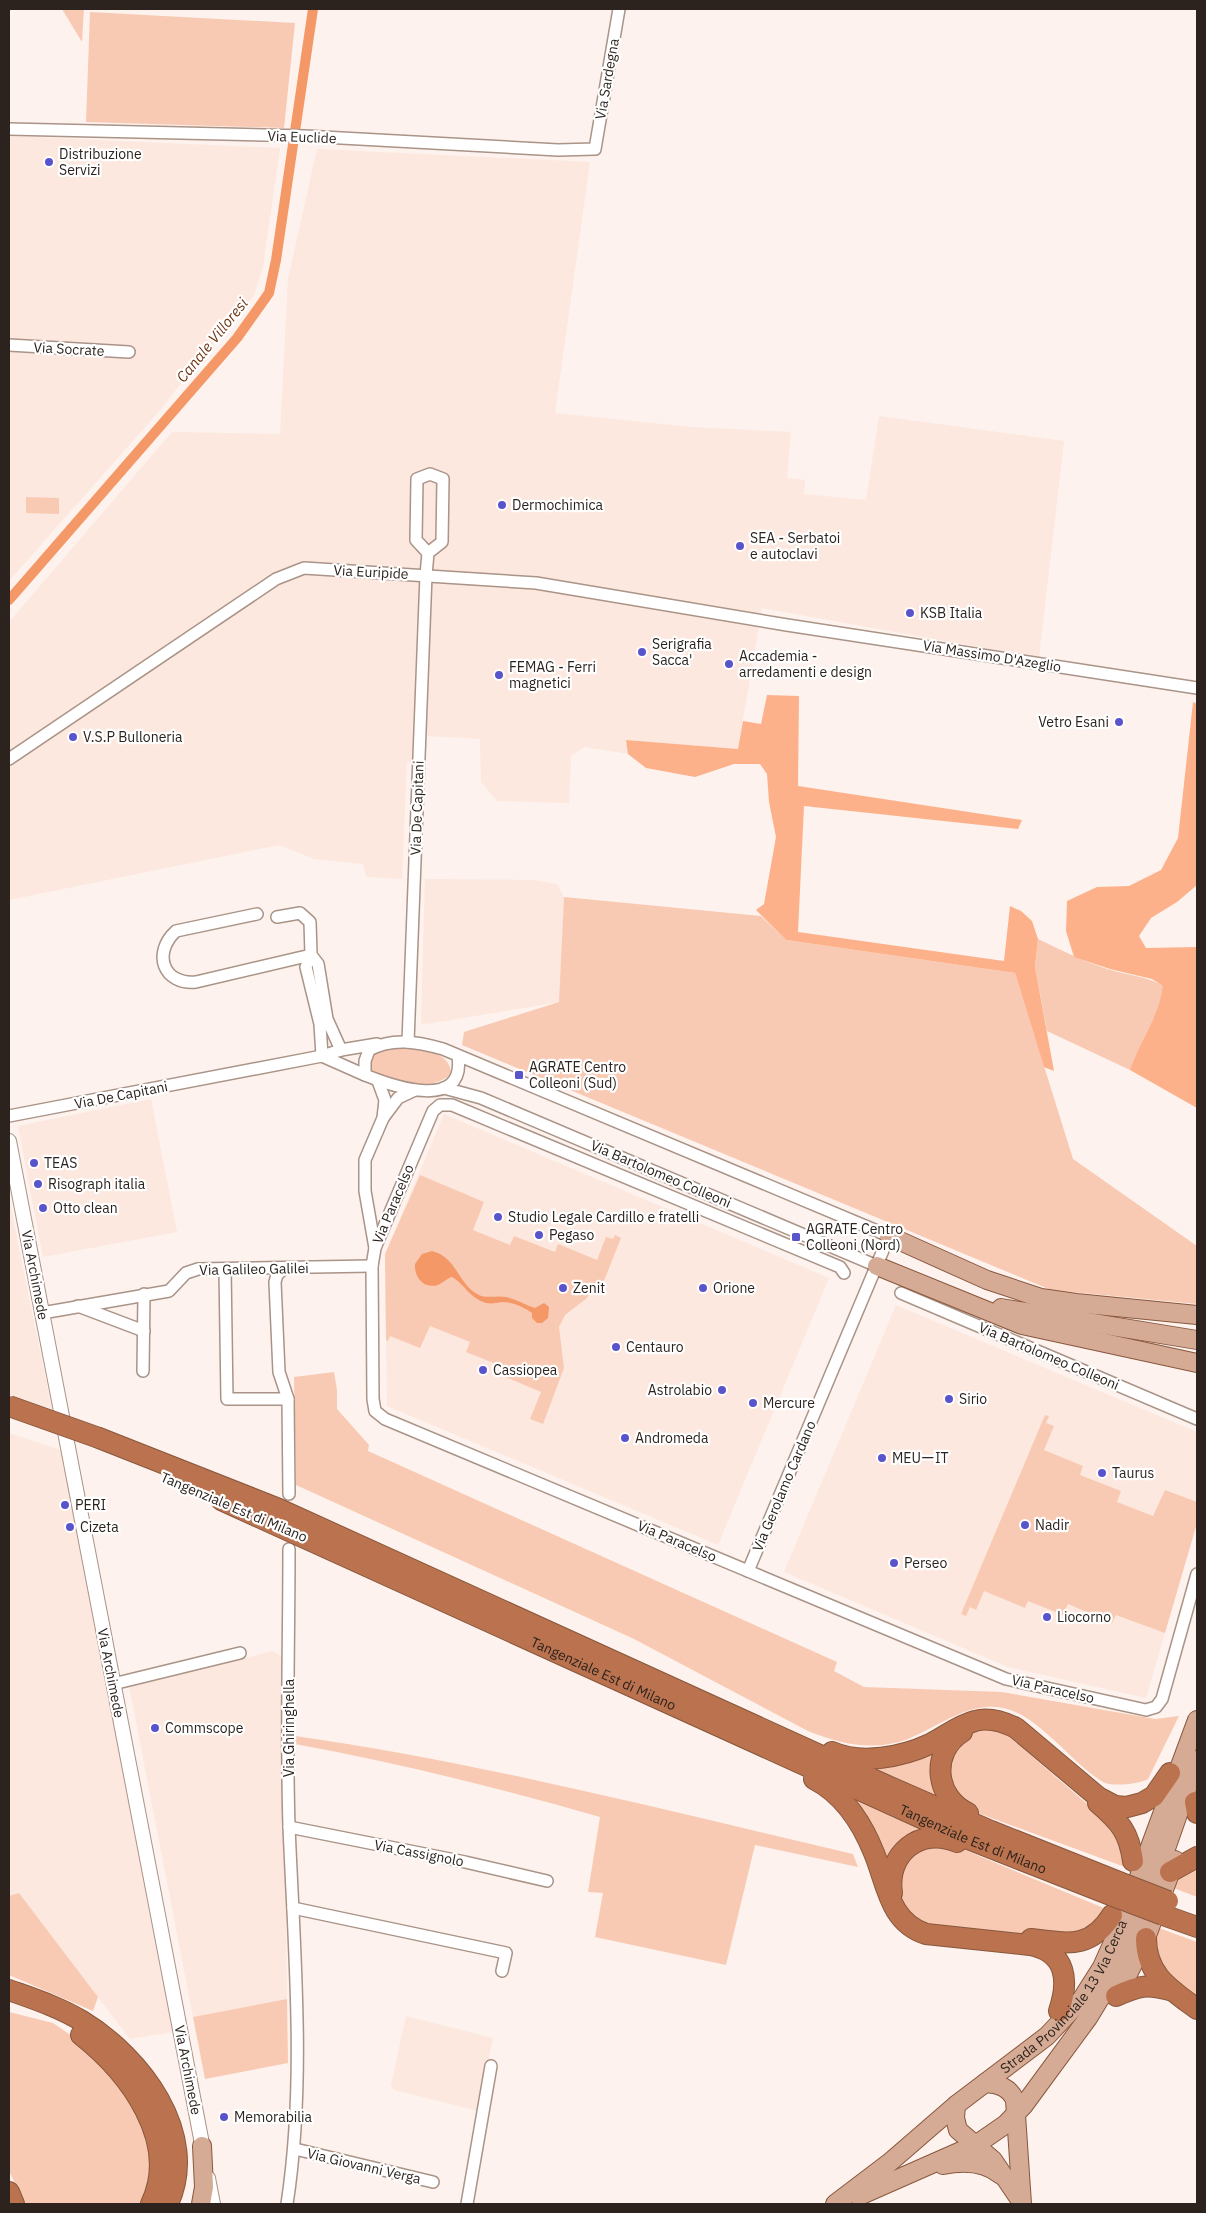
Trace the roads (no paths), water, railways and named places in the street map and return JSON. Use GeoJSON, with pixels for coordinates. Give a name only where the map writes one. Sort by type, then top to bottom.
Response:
{"type":"FeatureCollection","features":[{"type":"Feature","properties":{"kind":"highway","name":"Tangenziale Est di Milano"},"geometry":{"type":"LineString","coordinates":[[9,1406],[752,1733],[991,1831],[1115,1898]]}},
{"type":"Feature","properties":{"kind":"highway","name":"Tangenziale Est di Milano"},"geometry":{"type":"LineString","coordinates":[[9,1420],[98,1444]]}},
{"type":"Feature","properties":{"kind":"highway"},"geometry":{"type":"LineString","coordinates":[[752,1733],[802,1740],[842,1756],[865,1758],[909,1752],[974,1721],[996,1721],[1010,1725],[1021,1732],[1098,1798],[1121,1807],[1132,1806],[1151,1798],[1170,1773]]}},
{"type":"Feature","properties":{"kind":"highway"},"geometry":{"type":"LineString","coordinates":[[991,1831],[979,1818],[952,1803],[945,1792],[940,1777],[942,1760],[949,1744],[960,1733],[982,1726],[996,1726],[1013,1732],[1110,1813],[1120,1823],[1129,1839],[1133,1861]]}},
{"type":"Feature","properties":{"kind":"highway","name":"Tangenziale Est di Milano"},"geometry":{"type":"LineString","coordinates":[[752,1733],[962,1837],[1115,1898],[1197,1913]]}},
{"type":"Feature","properties":{"kind":"highway"},"geometry":{"type":"LineString","coordinates":[[752,1733],[767,1756],[823,1784],[850,1810],[869,1843],[895,1910],[908,1926],[934,1936],[1035,1946],[1053,1957],[1062,1969],[1065,1981],[1065,1995],[1059,2011]]}},
{"type":"Feature","properties":{"kind":"highway"},"geometry":{"type":"LineString","coordinates":[[1016,1858],[997,1858],[947,1838],[924,1838],[909,1846],[896,1861],[891,1874],[892,1893],[899,1908],[909,1920],[921,1927],[934,1930],[1074,1943],[1097,1934],[1115,1898]]}},
{"type":"Feature","properties":{"kind":"highway"},"geometry":{"type":"LineString","coordinates":[[1170,1872],[1197,1857]]}},
{"type":"Feature","properties":{"kind":"highway","name":"Tangenziale Est di Milano"},"geometry":{"type":"LineString","coordinates":[[1165,1908],[1197,1927]]}},
{"type":"Feature","properties":{"kind":"highway"},"geometry":{"type":"LineString","coordinates":[[1146,1938],[1146,1952],[1151,1966],[1173,1991],[1197,2009]]}},
{"type":"Feature","properties":{"kind":"highway"},"geometry":{"type":"LineString","coordinates":[[1116,1996],[1144,1985],[1173,1991]]}},
{"type":"Feature","properties":{"kind":"highway"},"geometry":{"type":"LineString","coordinates":[[9,1990],[59,2008],[83,2022],[114,2046],[140,2073],[161,2106],[171,2126],[176,2143],[177,2171],[168,2204]]}},
{"type":"Feature","properties":{"kind":"highway"},"geometry":{"type":"LineString","coordinates":[[9,2003],[48,2016],[79,2034],[108,2059],[134,2091],[154,2132],[160,2154],[159,2180],[151,2204]]}},
{"type":"Feature","properties":{"kind":"highway"},"geometry":{"type":"LineString","coordinates":[[9,2192],[14,2204]]}},
{"type":"Feature","properties":{"kind":"main road"},"geometry":{"type":"LineString","coordinates":[[889,1236],[987,1280],[1057,1301],[1197,1315]]}},
{"type":"Feature","properties":{"kind":"main road"},"geometry":{"type":"LineString","coordinates":[[877,1266],[1015,1323],[1197,1363]]}},
{"type":"Feature","properties":{"kind":"main road"},"geometry":{"type":"LineString","coordinates":[[987,1280],[1004,1293],[1019,1300],[1045,1311],[1078,1321]]}},
{"type":"Feature","properties":{"kind":"main road"},"geometry":{"type":"LineString","coordinates":[[966,1302],[1193,1340]]}},
{"type":"Feature","properties":{"kind":"main road"},"geometry":{"type":"LineString","coordinates":[[856,2189],[881,2162],[955,2095],[1038,2032],[1059,2011],[1086,1973],[1115,1898],[1133,1861],[1197,1707]]}},
{"type":"Feature","properties":{"kind":"main road","name":"Strada Provinciale 13 Via Cerca"},"geometry":{"type":"LineString","coordinates":[[835,2204],[856,2189],[956,2105],[1054,2031],[1078,2005],[1098,1974],[1123,1920],[1143,1872],[1197,1720]]}},
{"type":"Feature","properties":{"kind":"main road","name":"Strada Provinciale 13 Via Cerca"},"geometry":{"type":"LineString","coordinates":[[843,2204],[976,2144],[1002,2128],[1018,2113],[1098,2002],[1121,1961],[1173,1833],[1197,1760]]}},
{"type":"Feature","properties":{"kind":"main road"},"geometry":{"type":"LineString","coordinates":[[1055,2062],[1084,2038],[1116,1996],[1146,1938],[1196,1802]]}},
{"type":"Feature","properties":{"kind":"main road"},"geometry":{"type":"LineString","coordinates":[[985,2083],[1007,2089],[1013,2096],[1018,2113],[1022,2203]]}},
{"type":"Feature","properties":{"kind":"main road"},"geometry":{"type":"LineString","coordinates":[[956,2105],[957,2128],[993,2160],[1022,2203]]}},
{"type":"Feature","properties":{"kind":"main road"},"geometry":{"type":"LineString","coordinates":[[201,2204],[204,2187],[202,2146]]}},
{"type":"Feature","properties":{"kind":"main road"},"geometry":{"type":"LineString","coordinates":[[901,2177],[938,2166],[965,2163],[992,2168],[1008,2181]]}},
{"type":"Feature","properties":{"kind":"street","name":"Via Sardegna"},"geometry":{"type":"LineString","coordinates":[[595,149],[619,9]]}},
{"type":"Feature","properties":{"kind":"street","name":"Via Euclide"},"geometry":{"type":"LineString","coordinates":[[9,129],[305,136],[548,149],[595,149]]}},
{"type":"Feature","properties":{"kind":"street","name":"Via Socrate"},"geometry":{"type":"LineString","coordinates":[[9,345],[129,352]]}},
{"type":"Feature","properties":{"kind":"street"},"geometry":{"type":"LineString","coordinates":[[430,474],[444,479],[442,542],[428,553],[416,540],[417,479],[430,474]]}},
{"type":"Feature","properties":{"kind":"street","name":"Via De Capitani"},"geometry":{"type":"LineString","coordinates":[[408,1042],[428,553]]}},
{"type":"Feature","properties":{"kind":"street","name":"Via Euripide"},"geometry":{"type":"LineString","coordinates":[[9,759],[276,579],[304,568],[536,583],[787,624]]}},
{"type":"Feature","properties":{"kind":"street","name":"Via Massimo D'Azeglio"},"geometry":{"type":"LineString","coordinates":[[787,624],[1197,688]]}},
{"type":"Feature","properties":{"kind":"street"},"geometry":{"type":"LineString","coordinates":[[276,917],[300,913],[310,922],[311,955],[306,967],[320,1024],[322,1056]]}},
{"type":"Feature","properties":{"kind":"street"},"geometry":{"type":"LineString","coordinates":[[257,914],[176,931],[168,938],[163,956],[168,973],[174,979],[184,983],[196,982],[311,955]]}},
{"type":"Feature","properties":{"kind":"street"},"geometry":{"type":"LineString","coordinates":[[311,955],[318,964],[327,1019],[341,1050]]}},
{"type":"Feature","properties":{"kind":"street"},"geometry":{"type":"LineString","coordinates":[[365,1075],[365,1061],[369,1050],[380,1044],[408,1042],[443,1050],[889,1236]]}},
{"type":"Feature","properties":{"kind":"street","name":"Via De Capitani"},"geometry":{"type":"LineString","coordinates":[[9,1116],[322,1056],[341,1050],[380,1044]]}},
{"type":"Feature","properties":{"kind":"street","name":"Via Bartolomeo Colleoni"},"geometry":{"type":"LineString","coordinates":[[322,1056],[378,1081],[400,1088],[415,1090],[444,1088],[481,1098],[877,1266]]}},
{"type":"Feature","properties":{"kind":"street"},"geometry":{"type":"LineString","coordinates":[[444,1088],[453,1083],[456,1078],[459,1066],[458,1056]]}},
{"type":"Feature","properties":{"kind":"street"},"geometry":{"type":"LineString","coordinates":[[378,1081],[385,1100],[384,1118]]}},
{"type":"Feature","properties":{"kind":"street","name":"Via Bartolomeo Colleoni"},"geometry":{"type":"LineString","coordinates":[[375,1248],[364,1177],[365,1160],[384,1118],[398,1098],[415,1090]]}},
{"type":"Feature","properties":{"kind":"street","name":"Via Bartolomeo Colleoni"},"geometry":{"type":"LineString","coordinates":[[440,1105],[452,1105],[840,1267],[844,1273]]}},
{"type":"Feature","properties":{"kind":"street","name":"Via Paracelso"},"geometry":{"type":"LineString","coordinates":[[440,1105],[433,1111],[375,1248],[372,1266],[373,1399],[375,1411],[385,1419],[1006,1679],[1146,1710],[1156,1707],[1162,1699],[1197,1574]]}},
{"type":"Feature","properties":{"kind":"street","name":"Via Archimede"},"geometry":{"type":"LineString","coordinates":[[9,1141],[214,2204]]}},
{"type":"Feature","properties":{"kind":"street","name":"Via Gerolamo Cardano"},"geometry":{"type":"LineString","coordinates":[[748,1571],[889,1236]]}},
{"type":"Feature","properties":{"kind":"street","name":"Via Galileo Galilei"},"geometry":{"type":"LineString","coordinates":[[42,1313],[169,1291],[186,1273],[198,1269],[372,1266]]}},
{"type":"Feature","properties":{"kind":"street"},"geometry":{"type":"LineString","coordinates":[[226,1269],[228,1398],[288,1399]]}},
{"type":"Feature","properties":{"kind":"street"},"geometry":{"type":"LineString","coordinates":[[283,1269],[277,1275],[275,1282],[279,1372],[288,1399],[289,1494]]}},
{"type":"Feature","properties":{"kind":"street","name":"Via Bartolomeo Colleoni"},"geometry":{"type":"LineString","coordinates":[[901,1293],[1197,1419]]}},
{"type":"Feature","properties":{"kind":"street"},"geometry":{"type":"LineString","coordinates":[[143,1370],[144,1294]]}},
{"type":"Feature","properties":{"kind":"street"},"geometry":{"type":"LineString","coordinates":[[78,1306],[144,1331]]}},
{"type":"Feature","properties":{"kind":"street","name":"Via Ghiringhella"},"geometry":{"type":"LineString","coordinates":[[287,2204],[295,2149],[297,2068],[288,1746],[289,1549]]}},
{"type":"Feature","properties":{"kind":"street"},"geometry":{"type":"LineString","coordinates":[[113,1684],[240,1653]]}},
{"type":"Feature","properties":{"kind":"street","name":"Via Cassignolo"},"geometry":{"type":"LineString","coordinates":[[290,1826],[547,1881]]}},
{"type":"Feature","properties":{"kind":"street"},"geometry":{"type":"LineString","coordinates":[[293,1908],[506,1953],[502,1971]]}},
{"type":"Feature","properties":{"kind":"street"},"geometry":{"type":"LineString","coordinates":[[467,2204],[491,2066]]}},
{"type":"Feature","properties":{"kind":"street","name":"Via Giovanni Verga"},"geometry":{"type":"LineString","coordinates":[[295,2149],[433,2182]]}},
{"type":"Feature","properties":{"kind":"waterway","name":"Canale Villoresi"},"geometry":{"type":"LineString","coordinates":[[9,600],[237,338],[269,293],[276,260],[313,9]]}},
{"type":"Feature","properties":{"kind":"place","name":"Distribuzione Servizi"},"geometry":{"type":"Point","coordinates":[49,162]}},
{"type":"Feature","properties":{"kind":"place","name":"Dermochimica"},"geometry":{"type":"Point","coordinates":[502,505]}},
{"type":"Feature","properties":{"kind":"place","name":"SEA - Serbatoi e autoclavi"},"geometry":{"type":"Point","coordinates":[740,546]}},
{"type":"Feature","properties":{"kind":"place","name":"KSB Italia"},"geometry":{"type":"Point","coordinates":[910,613]}},
{"type":"Feature","properties":{"kind":"place","name":"Serigrafia Sacca'"},"geometry":{"type":"Point","coordinates":[642,652]}},
{"type":"Feature","properties":{"kind":"place","name":"Accademia - arredamenti e design"},"geometry":{"type":"Point","coordinates":[729,664]}},
{"type":"Feature","properties":{"kind":"place","name":"FEMAG - Ferri magnetici"},"geometry":{"type":"Point","coordinates":[499,675]}},
{"type":"Feature","properties":{"kind":"place","name":"Vetro Esani"},"geometry":{"type":"Point","coordinates":[1119,722]}},
{"type":"Feature","properties":{"kind":"place","name":"V.S.P Bulloneria"},"geometry":{"type":"Point","coordinates":[73,737]}},
{"type":"Feature","properties":{"kind":"place","name":"AGRATE Centro Colleoni (Sud)"},"geometry":{"type":"Point","coordinates":[519,1075]}},
{"type":"Feature","properties":{"kind":"place","name":"TEAS"},"geometry":{"type":"Point","coordinates":[34,1163]}},
{"type":"Feature","properties":{"kind":"place","name":"Risograph italia"},"geometry":{"type":"Point","coordinates":[38,1184]}},
{"type":"Feature","properties":{"kind":"place","name":"Otto clean"},"geometry":{"type":"Point","coordinates":[43,1208]}},
{"type":"Feature","properties":{"kind":"place","name":"Studio Legale Cardillo e fratelli"},"geometry":{"type":"Point","coordinates":[498,1217]}},
{"type":"Feature","properties":{"kind":"place","name":"Pegaso"},"geometry":{"type":"Point","coordinates":[539,1235]}},
{"type":"Feature","properties":{"kind":"place","name":"AGRATE Centro Colleoni (Nord)"},"geometry":{"type":"Point","coordinates":[796,1237]}},
{"type":"Feature","properties":{"kind":"place","name":"Zenit"},"geometry":{"type":"Point","coordinates":[563,1288]}},
{"type":"Feature","properties":{"kind":"place","name":"Orione"},"geometry":{"type":"Point","coordinates":[703,1288]}},
{"type":"Feature","properties":{"kind":"place","name":"Centauro"},"geometry":{"type":"Point","coordinates":[616,1347]}},
{"type":"Feature","properties":{"kind":"place","name":"Cassiopea"},"geometry":{"type":"Point","coordinates":[483,1370]}},
{"type":"Feature","properties":{"kind":"place","name":"Astrolabio"},"geometry":{"type":"Point","coordinates":[722,1390]}},
{"type":"Feature","properties":{"kind":"place","name":"Sirio"},"geometry":{"type":"Point","coordinates":[949,1399]}},
{"type":"Feature","properties":{"kind":"place","name":"Mercure"},"geometry":{"type":"Point","coordinates":[753,1403]}},
{"type":"Feature","properties":{"kind":"place","name":"Andromeda"},"geometry":{"type":"Point","coordinates":[625,1438]}},
{"type":"Feature","properties":{"kind":"place","name":"MEUーIT"},"geometry":{"type":"Point","coordinates":[882,1458]}},
{"type":"Feature","properties":{"kind":"place","name":"Taurus"},"geometry":{"type":"Point","coordinates":[1102,1473]}},
{"type":"Feature","properties":{"kind":"place","name":"PERI"},"geometry":{"type":"Point","coordinates":[65,1505]}},
{"type":"Feature","properties":{"kind":"place","name":"Nadir"},"geometry":{"type":"Point","coordinates":[1025,1525]}},
{"type":"Feature","properties":{"kind":"place","name":"Cizeta"},"geometry":{"type":"Point","coordinates":[70,1527]}},
{"type":"Feature","properties":{"kind":"place","name":"Perseo"},"geometry":{"type":"Point","coordinates":[894,1563]}},
{"type":"Feature","properties":{"kind":"place","name":"Liocorno"},"geometry":{"type":"Point","coordinates":[1047,1617]}},
{"type":"Feature","properties":{"kind":"place","name":"Commscope"},"geometry":{"type":"Point","coordinates":[155,1728]}},
{"type":"Feature","properties":{"kind":"place","name":"Memorabilia"},"geometry":{"type":"Point","coordinates":[224,2117]}}]}
